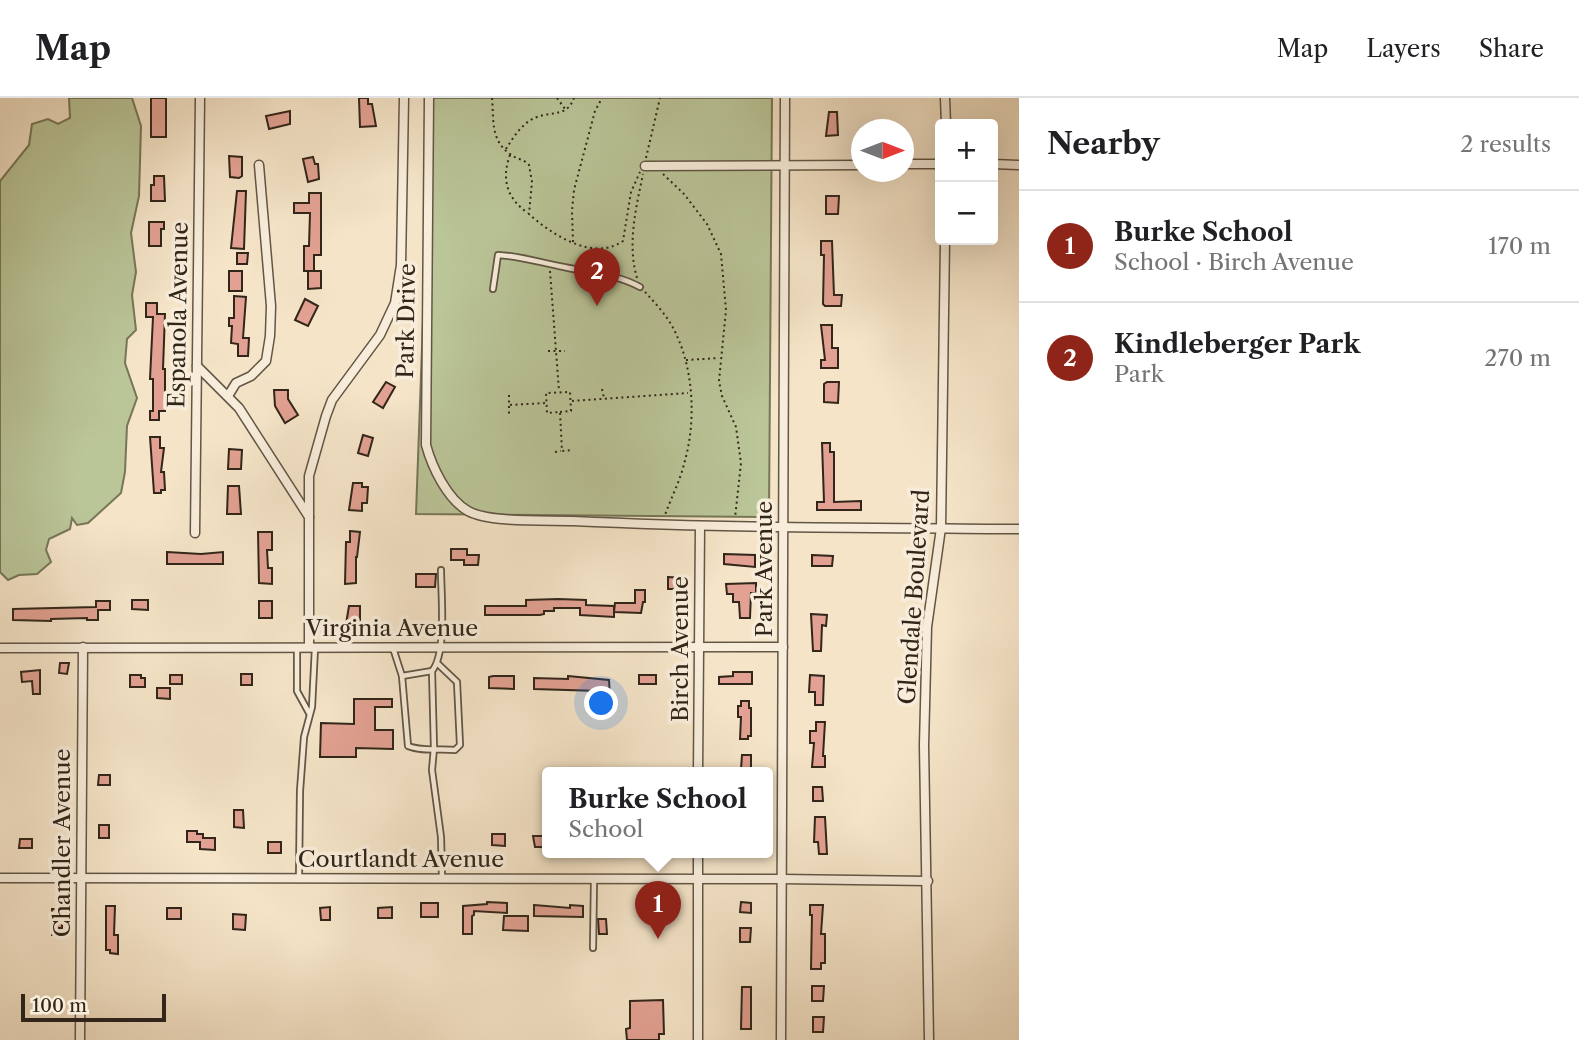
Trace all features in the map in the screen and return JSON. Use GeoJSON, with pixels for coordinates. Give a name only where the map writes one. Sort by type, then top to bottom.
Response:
{"type":"FeatureCollection","features":[{"type":"Feature","properties":{"kind":"street","name":"Espanola Avenue"},"geometry":{"type":"LineString","coordinates":[[195,533],[200,98]]}},
{"type":"Feature","properties":{"kind":"street"},"geometry":{"type":"LineString","coordinates":[[312,647],[309,476],[332,400],[380,335],[395,303],[401,265],[404,98]]}},
{"type":"Feature","properties":{"kind":"street","name":"Park Drive"},"geometry":{"type":"LineString","coordinates":[[429,98],[426,445],[435,471],[458,503],[468,511],[485,517],[661,526]]}},
{"type":"Feature","properties":{"kind":"street","name":"Park Avenue"},"geometry":{"type":"LineString","coordinates":[[781,1040],[785,98]]}},
{"type":"Feature","properties":{"kind":"street"},"geometry":{"type":"LineString","coordinates":[[945,98],[946,119]]}},
{"type":"Feature","properties":{"kind":"street"},"geometry":{"type":"LineString","coordinates":[[228,396],[236,383],[251,376],[266,361],[270,337],[271,306],[259,164]]}},
{"type":"Feature","properties":{"kind":"street"},"geometry":{"type":"LineString","coordinates":[[914,164],[935,164]]}},
{"type":"Feature","properties":{"kind":"street"},"geometry":{"type":"LineString","coordinates":[[998,164],[1019,165]]}},
{"type":"Feature","properties":{"kind":"street"},"geometry":{"type":"LineString","coordinates":[[645,166],[851,165]]}},
{"type":"Feature","properties":{"kind":"street","name":"Glendale Boulevard"},"geometry":{"type":"LineString","coordinates":[[929,1040],[925,745],[927,627],[941,528],[945,245]]}},
{"type":"Feature","properties":{"kind":"street"},"geometry":{"type":"LineString","coordinates":[[197,366],[228,396],[309,517]]}},
{"type":"Feature","properties":{"kind":"street"},"geometry":{"type":"LineString","coordinates":[[661,526],[1019,529]]}},
{"type":"Feature","properties":{"kind":"street","name":"Birch Avenue"},"geometry":{"type":"LineString","coordinates":[[698,767],[700,526]]}},
{"type":"Feature","properties":{"kind":"street","name":"Chandler Avenue"},"geometry":{"type":"LineString","coordinates":[[80,1040],[83,647]]}},
{"type":"Feature","properties":{"kind":"street","name":"Virginia Avenue"},"geometry":{"type":"LineString","coordinates":[[0,648],[783,647]]}},
{"type":"Feature","properties":{"kind":"street"},"geometry":{"type":"LineString","coordinates":[[698,858],[698,1040]]}},
{"type":"Feature","properties":{"kind":"street","name":"Courtlandt Avenue"},"geometry":{"type":"LineString","coordinates":[[0,878],[928,881]]}},
{"type":"Feature","properties":{"kind":"lane"},"geometry":{"type":"LineString","coordinates":[[493,289],[498,255],[602,273],[640,287]]}},
{"type":"Feature","properties":{"kind":"lane"},"geometry":{"type":"LineString","coordinates":[[402,676],[432,671],[438,664],[441,570]]}},
{"type":"Feature","properties":{"kind":"lane"},"geometry":{"type":"LineString","coordinates":[[297,647],[297,691],[310,714]]}},
{"type":"Feature","properties":{"kind":"lane"},"geometry":{"type":"LineString","coordinates":[[299,878],[300,791],[304,737],[310,714],[312,647]]}},
{"type":"Feature","properties":{"kind":"lane"},"geometry":{"type":"LineString","coordinates":[[393,647],[402,676],[408,746],[417,750],[455,750],[460,745],[457,682],[438,664]]}},
{"type":"Feature","properties":{"kind":"lane"},"geometry":{"type":"LineString","coordinates":[[432,671],[432,769],[441,838],[442,878]]}},
{"type":"Feature","properties":{"kind":"lane"},"geometry":{"type":"LineString","coordinates":[[593,948],[594,879]]}},
{"type":"Feature","properties":{"kind":"path"},"geometry":{"type":"LineString","coordinates":[[492,98],[495,135],[511,155],[529,165],[532,181],[529,214]]}},
{"type":"Feature","properties":{"kind":"path"},"geometry":{"type":"LineString","coordinates":[[557,98],[566,110]]}},
{"type":"Feature","properties":{"kind":"path"},"geometry":{"type":"LineString","coordinates":[[506,150],[514,136],[533,118],[566,110],[574,98]]}},
{"type":"Feature","properties":{"kind":"path"},"geometry":{"type":"LineString","coordinates":[[573,242],[574,190],[595,111],[602,98]]}},
{"type":"Feature","properties":{"kind":"path"},"geometry":{"type":"LineString","coordinates":[[660,98],[634,222],[633,265],[640,287],[662,310],[677,335],[686,360],[690,393],[690,434],[685,464],[661,526]]}},
{"type":"Feature","properties":{"kind":"path"},"geometry":{"type":"LineString","coordinates":[[511,155],[505,177],[513,200],[552,232],[573,242],[599,249],[623,241],[631,191],[645,166]]}},
{"type":"Feature","properties":{"kind":"path"},"geometry":{"type":"LineString","coordinates":[[656,166],[703,218],[721,254],[726,310],[720,358],[720,387],[736,427],[741,463],[734,526]]}},
{"type":"Feature","properties":{"kind":"path"},"geometry":{"type":"LineString","coordinates":[[550,264],[559,392]]}},
{"type":"Feature","properties":{"kind":"path"},"geometry":{"type":"LineString","coordinates":[[548,351],[565,351]]}},
{"type":"Feature","properties":{"kind":"path"},"geometry":{"type":"LineString","coordinates":[[686,360],[720,358]]}},
{"type":"Feature","properties":{"kind":"path"},"geometry":{"type":"LineString","coordinates":[[603,389],[604,399]]}},
{"type":"Feature","properties":{"kind":"path"},"geometry":{"type":"LineString","coordinates":[[559,392],[570,392],[571,411],[547,413],[546,393],[559,392]]}},
{"type":"Feature","properties":{"kind":"path"},"geometry":{"type":"LineString","coordinates":[[571,401],[690,393]]}},
{"type":"Feature","properties":{"kind":"path"},"geometry":{"type":"LineString","coordinates":[[509,395],[509,414]]}},
{"type":"Feature","properties":{"kind":"path"},"geometry":{"type":"LineString","coordinates":[[509,405],[547,403]]}},
{"type":"Feature","properties":{"kind":"path"},"geometry":{"type":"LineString","coordinates":[[560,412],[562,451]]}},
{"type":"Feature","properties":{"kind":"path"},"geometry":{"type":"LineString","coordinates":[[555,452],[572,450]]}},
{"type":"Feature","properties":{"kind":"green space"},"geometry":{"type":"Polygon","coordinates":[[[69,98],[132,98],[141,126],[139,196],[131,233],[136,272],[132,295],[136,330],[127,339],[125,363],[137,398],[127,426],[125,472],[121,493],[88,523],[77,525],[72,518],[70,529],[49,539],[46,550],[51,562],[37,574],[19,575],[8,580],[0,572],[0,181],[29,145],[32,124],[48,119],[58,124],[70,118],[69,98]]]}},
{"type":"Feature","properties":{"kind":"green space"},"geometry":{"type":"Polygon","coordinates":[[[431,98],[772,98],[769,517],[416,514],[431,98]]]}},
{"type":"Feature","properties":{"kind":"building"},"geometry":{"type":"Polygon","coordinates":[[[151,98],[166,98],[166,137],[151,137],[151,98]]]}},
{"type":"Feature","properties":{"kind":"building"},"geometry":{"type":"Polygon","coordinates":[[[359,98],[368,98],[368,104],[372,104],[376,126],[360,127],[359,98]]]}},
{"type":"Feature","properties":{"kind":"building"},"geometry":{"type":"Polygon","coordinates":[[[290,111],[290,124],[269,129],[266,116],[290,111]]]}},
{"type":"Feature","properties":{"kind":"building"},"geometry":{"type":"Polygon","coordinates":[[[829,112],[837,112],[838,135],[826,136],[829,112]]]}},
{"type":"Feature","properties":{"kind":"building"},"geometry":{"type":"Polygon","coordinates":[[[229,156],[242,157],[242,176],[239,178],[230,177],[229,156]]]}},
{"type":"Feature","properties":{"kind":"building"},"geometry":{"type":"Polygon","coordinates":[[[313,157],[315,164],[318,164],[319,179],[308,182],[303,159],[313,157]]]}},
{"type":"Feature","properties":{"kind":"building"},"geometry":{"type":"Polygon","coordinates":[[[154,176],[164,176],[165,201],[151,201],[154,176]]]}},
{"type":"Feature","properties":{"kind":"building"},"geometry":{"type":"Polygon","coordinates":[[[237,191],[246,191],[244,249],[231,248],[237,191]]]}},
{"type":"Feature","properties":{"kind":"building"},"geometry":{"type":"Polygon","coordinates":[[[309,193],[321,193],[321,255],[314,255],[314,271],[304,271],[304,246],[309,246],[310,213],[294,213],[294,203],[309,203],[309,193]]]}},
{"type":"Feature","properties":{"kind":"building"},"geometry":{"type":"Polygon","coordinates":[[[826,196],[839,196],[838,214],[826,214],[826,196]]]}},
{"type":"Feature","properties":{"kind":"building"},"geometry":{"type":"Polygon","coordinates":[[[149,222],[164,222],[164,229],[161,229],[161,246],[149,246],[149,222]]]}},
{"type":"Feature","properties":{"kind":"building"},"geometry":{"type":"Polygon","coordinates":[[[821,241],[832,241],[834,295],[842,295],[841,306],[823,304],[824,255],[821,255],[821,241]]]}},
{"type":"Feature","properties":{"kind":"building"},"geometry":{"type":"Polygon","coordinates":[[[237,253],[248,253],[247,264],[237,264],[237,253]]]}},
{"type":"Feature","properties":{"kind":"building"},"geometry":{"type":"Polygon","coordinates":[[[229,271],[242,271],[242,291],[229,291],[229,271]]]}},
{"type":"Feature","properties":{"kind":"building"},"geometry":{"type":"Polygon","coordinates":[[[308,271],[321,271],[321,288],[308,289],[308,271]]]}},
{"type":"Feature","properties":{"kind":"building"},"geometry":{"type":"Polygon","coordinates":[[[234,296],[246,297],[243,338],[249,338],[248,356],[238,356],[238,344],[231,343],[232,326],[229,326],[229,318],[234,318],[234,296]]]}},
{"type":"Feature","properties":{"kind":"building"},"geometry":{"type":"Polygon","coordinates":[[[305,299],[318,306],[308,326],[295,320],[305,299]]]}},
{"type":"Feature","properties":{"kind":"building"},"geometry":{"type":"Polygon","coordinates":[[[146,303],[157,303],[157,314],[165,314],[165,411],[159,411],[159,420],[150,420],[150,411],[153,411],[153,379],[150,379],[153,317],[146,317],[146,303]]]}},
{"type":"Feature","properties":{"kind":"building"},"geometry":{"type":"Polygon","coordinates":[[[821,325],[832,325],[832,348],[838,348],[838,368],[821,368],[821,360],[825,360],[821,325]]]}},
{"type":"Feature","properties":{"kind":"building"},"geometry":{"type":"Polygon","coordinates":[[[386,382],[395,387],[383,408],[373,402],[386,382]]]}},
{"type":"Feature","properties":{"kind":"building"},"geometry":{"type":"Polygon","coordinates":[[[839,382],[838,403],[824,402],[824,384],[839,382]]]}},
{"type":"Feature","properties":{"kind":"building"},"geometry":{"type":"Polygon","coordinates":[[[274,390],[288,390],[288,399],[298,415],[285,423],[275,406],[274,390]]]}},
{"type":"Feature","properties":{"kind":"building"},"geometry":{"type":"Polygon","coordinates":[[[363,435],[373,438],[368,456],[358,453],[363,435]]]}},
{"type":"Feature","properties":{"kind":"building"},"geometry":{"type":"Polygon","coordinates":[[[150,437],[160,437],[160,448],[164,448],[161,472],[164,472],[165,490],[161,490],[161,493],[154,493],[150,437]]]}},
{"type":"Feature","properties":{"kind":"building"},"geometry":{"type":"Polygon","coordinates":[[[822,443],[830,443],[830,452],[834,452],[834,502],[861,501],[861,510],[817,510],[817,502],[824,502],[822,443]]]}},
{"type":"Feature","properties":{"kind":"building"},"geometry":{"type":"Polygon","coordinates":[[[229,449],[242,450],[241,469],[228,469],[229,449]]]}},
{"type":"Feature","properties":{"kind":"building"},"geometry":{"type":"Polygon","coordinates":[[[353,483],[362,483],[362,487],[368,487],[367,503],[362,503],[362,511],[349,510],[353,483]]]}},
{"type":"Feature","properties":{"kind":"building"},"geometry":{"type":"Polygon","coordinates":[[[228,486],[239,486],[241,514],[227,514],[228,486]]]}},
{"type":"Feature","properties":{"kind":"building"},"geometry":{"type":"Polygon","coordinates":[[[350,531],[360,532],[356,583],[345,584],[346,542],[350,542],[350,531]]]}},
{"type":"Feature","properties":{"kind":"building"},"geometry":{"type":"Polygon","coordinates":[[[258,532],[272,532],[272,550],[267,550],[268,568],[272,568],[272,584],[259,583],[258,532]]]}},
{"type":"Feature","properties":{"kind":"building"},"geometry":{"type":"Polygon","coordinates":[[[451,549],[467,549],[467,555],[479,555],[478,565],[464,565],[464,560],[451,560],[451,549]]]}},
{"type":"Feature","properties":{"kind":"building"},"geometry":{"type":"Polygon","coordinates":[[[167,552],[223,552],[223,564],[167,564],[167,552]]]}},
{"type":"Feature","properties":{"kind":"building"},"geometry":{"type":"Polygon","coordinates":[[[724,554],[755,555],[755,567],[724,564],[724,554]]]}},
{"type":"Feature","properties":{"kind":"building"},"geometry":{"type":"Polygon","coordinates":[[[812,555],[833,556],[832,566],[812,566],[812,555]]]}},
{"type":"Feature","properties":{"kind":"building"},"geometry":{"type":"Polygon","coordinates":[[[416,574],[436,574],[435,587],[416,587],[416,574]]]}},
{"type":"Feature","properties":{"kind":"building"},"geometry":{"type":"Polygon","coordinates":[[[668,577],[685,578],[685,589],[668,589],[668,577]]]}},
{"type":"Feature","properties":{"kind":"building"},"geometry":{"type":"Polygon","coordinates":[[[756,583],[756,593],[751,593],[750,618],[740,618],[739,602],[733,602],[733,594],[727,594],[726,584],[756,583]]]}},
{"type":"Feature","properties":{"kind":"building"},"geometry":{"type":"Polygon","coordinates":[[[635,590],[645,590],[641,613],[614,612],[615,603],[635,603],[635,590]]]}},
{"type":"Feature","properties":{"kind":"building"},"geometry":{"type":"Polygon","coordinates":[[[132,600],[148,600],[148,610],[132,609],[132,600]]]}},
{"type":"Feature","properties":{"kind":"building"},"geometry":{"type":"Polygon","coordinates":[[[526,600],[586,600],[586,605],[614,606],[614,617],[580,615],[580,608],[554,608],[554,611],[544,611],[544,614],[540,615],[485,615],[485,606],[526,606],[526,600]]]}},
{"type":"Feature","properties":{"kind":"building"},"geometry":{"type":"Polygon","coordinates":[[[96,601],[110,601],[110,610],[98,610],[98,620],[13,620],[13,609],[96,607],[96,601]]]}},
{"type":"Feature","properties":{"kind":"building"},"geometry":{"type":"Polygon","coordinates":[[[259,601],[272,601],[272,618],[259,618],[259,601]]]}},
{"type":"Feature","properties":{"kind":"building"},"geometry":{"type":"Polygon","coordinates":[[[349,606],[360,606],[360,624],[346,624],[349,606]]]}},
{"type":"Feature","properties":{"kind":"building"},"geometry":{"type":"Polygon","coordinates":[[[811,614],[827,615],[826,626],[822,625],[821,651],[813,651],[811,614]]]}},
{"type":"Feature","properties":{"kind":"building"},"geometry":{"type":"Polygon","coordinates":[[[60,663],[69,663],[67,674],[59,673],[60,663]]]}},
{"type":"Feature","properties":{"kind":"building"},"geometry":{"type":"Polygon","coordinates":[[[40,670],[40,694],[33,694],[32,681],[22,682],[21,672],[40,670]]]}},
{"type":"Feature","properties":{"kind":"building"},"geometry":{"type":"Polygon","coordinates":[[[733,672],[752,672],[752,684],[719,684],[719,677],[733,676],[733,672]]]}},
{"type":"Feature","properties":{"kind":"building"},"geometry":{"type":"Polygon","coordinates":[[[241,674],[252,674],[252,685],[241,685],[241,674]]]}},
{"type":"Feature","properties":{"kind":"building"},"geometry":{"type":"Polygon","coordinates":[[[130,675],[141,675],[141,678],[145,678],[145,687],[130,687],[130,675]]]}},
{"type":"Feature","properties":{"kind":"building"},"geometry":{"type":"Polygon","coordinates":[[[170,675],[182,675],[182,684],[170,684],[170,675]]]}},
{"type":"Feature","properties":{"kind":"building"},"geometry":{"type":"Polygon","coordinates":[[[639,675],[656,675],[656,684],[639,684],[639,675]]]}},
{"type":"Feature","properties":{"kind":"building"},"geometry":{"type":"Polygon","coordinates":[[[810,675],[824,676],[823,705],[815,705],[815,692],[809,692],[810,675]]]}},
{"type":"Feature","properties":{"kind":"building"},"geometry":{"type":"Polygon","coordinates":[[[514,676],[514,689],[489,688],[489,677],[514,676]]]}},
{"type":"Feature","properties":{"kind":"building"},"geometry":{"type":"Polygon","coordinates":[[[568,676],[609,680],[610,697],[598,697],[599,691],[534,689],[534,678],[568,679],[568,676]]]}},
{"type":"Feature","properties":{"kind":"building"},"geometry":{"type":"Polygon","coordinates":[[[157,688],[170,688],[170,699],[157,698],[157,688]]]}},
{"type":"Feature","properties":{"kind":"building"},"geometry":{"type":"Polygon","coordinates":[[[354,699],[392,699],[392,707],[375,707],[375,730],[393,730],[393,749],[356,748],[356,757],[320,757],[321,723],[354,724],[354,699]]]}},
{"type":"Feature","properties":{"kind":"building"},"geometry":{"type":"Polygon","coordinates":[[[741,701],[749,701],[751,708],[751,736],[748,736],[748,739],[740,739],[741,717],[738,717],[738,706],[741,706],[741,701]]]}},
{"type":"Feature","properties":{"kind":"building"},"geometry":{"type":"Polygon","coordinates":[[[816,722],[825,722],[825,767],[812,767],[814,743],[810,743],[810,731],[816,731],[816,722]]]}},
{"type":"Feature","properties":{"kind":"building"},"geometry":{"type":"Polygon","coordinates":[[[742,755],[751,755],[751,767],[741,767],[742,755]]]}},
{"type":"Feature","properties":{"kind":"building"},"geometry":{"type":"Polygon","coordinates":[[[99,775],[110,775],[110,785],[98,785],[99,775]]]}},
{"type":"Feature","properties":{"kind":"building"},"geometry":{"type":"Polygon","coordinates":[[[813,787],[822,787],[823,801],[813,801],[813,787]]]}},
{"type":"Feature","properties":{"kind":"building"},"geometry":{"type":"Polygon","coordinates":[[[234,810],[243,810],[244,828],[234,827],[234,810]]]}},
{"type":"Feature","properties":{"kind":"building"},"geometry":{"type":"Polygon","coordinates":[[[815,817],[825,817],[827,854],[819,854],[818,842],[814,842],[815,817]]]}},
{"type":"Feature","properties":{"kind":"building"},"geometry":{"type":"Polygon","coordinates":[[[99,825],[109,825],[109,838],[99,838],[99,825]]]}},
{"type":"Feature","properties":{"kind":"building"},"geometry":{"type":"Polygon","coordinates":[[[187,831],[197,831],[197,834],[203,834],[203,838],[215,838],[215,850],[200,849],[200,842],[187,842],[187,831]]]}},
{"type":"Feature","properties":{"kind":"building"},"geometry":{"type":"Polygon","coordinates":[[[492,834],[505,834],[505,846],[492,845],[492,834]]]}},
{"type":"Feature","properties":{"kind":"building"},"geometry":{"type":"Polygon","coordinates":[[[533,836],[542,836],[542,847],[535,847],[533,836]]]}},
{"type":"Feature","properties":{"kind":"building"},"geometry":{"type":"Polygon","coordinates":[[[20,839],[32,839],[32,848],[19,848],[20,839]]]}},
{"type":"Feature","properties":{"kind":"building"},"geometry":{"type":"Polygon","coordinates":[[[268,842],[281,842],[281,853],[268,853],[268,842]]]}},
{"type":"Feature","properties":{"kind":"building"},"geometry":{"type":"Polygon","coordinates":[[[487,902],[507,903],[507,913],[474,911],[472,934],[463,934],[463,906],[487,902]]]}},
{"type":"Feature","properties":{"kind":"building"},"geometry":{"type":"Polygon","coordinates":[[[741,902],[751,903],[751,913],[740,912],[741,902]]]}},
{"type":"Feature","properties":{"kind":"building"},"geometry":{"type":"Polygon","coordinates":[[[421,903],[438,903],[438,917],[421,917],[421,903]]]}},
{"type":"Feature","properties":{"kind":"building"},"geometry":{"type":"Polygon","coordinates":[[[534,905],[570,908],[570,905],[583,906],[583,917],[534,916],[534,905]]]}},
{"type":"Feature","properties":{"kind":"building"},"geometry":{"type":"Polygon","coordinates":[[[810,905],[823,905],[821,934],[825,934],[825,963],[821,963],[821,969],[811,969],[810,905]]]}},
{"type":"Feature","properties":{"kind":"building"},"geometry":{"type":"Polygon","coordinates":[[[106,906],[115,906],[114,935],[118,935],[118,954],[106,950],[106,906]]]}},
{"type":"Feature","properties":{"kind":"building"},"geometry":{"type":"Polygon","coordinates":[[[330,907],[330,920],[321,920],[320,908],[330,907]]]}},
{"type":"Feature","properties":{"kind":"building"},"geometry":{"type":"Polygon","coordinates":[[[392,907],[392,918],[378,918],[378,908],[392,907]]]}},
{"type":"Feature","properties":{"kind":"building"},"geometry":{"type":"Polygon","coordinates":[[[167,908],[181,908],[181,919],[167,919],[167,908]]]}},
{"type":"Feature","properties":{"kind":"building"},"geometry":{"type":"Polygon","coordinates":[[[52,909],[62,909],[62,928],[59,928],[59,935],[52,935],[52,909]]]}},
{"type":"Feature","properties":{"kind":"building"},"geometry":{"type":"Polygon","coordinates":[[[233,914],[246,915],[245,930],[233,929],[233,914]]]}},
{"type":"Feature","properties":{"kind":"building"},"geometry":{"type":"Polygon","coordinates":[[[504,916],[528,916],[528,931],[503,930],[504,916]]]}},
{"type":"Feature","properties":{"kind":"building"},"geometry":{"type":"Polygon","coordinates":[[[598,919],[606,919],[607,934],[599,934],[598,919]]]}},
{"type":"Feature","properties":{"kind":"building"},"geometry":{"type":"Polygon","coordinates":[[[740,928],[751,928],[750,942],[740,942],[740,928]]]}},
{"type":"Feature","properties":{"kind":"building"},"geometry":{"type":"Polygon","coordinates":[[[812,986],[824,986],[823,1001],[812,1001],[812,986]]]}},
{"type":"Feature","properties":{"kind":"building"},"geometry":{"type":"Polygon","coordinates":[[[742,987],[751,987],[751,1029],[741,1029],[742,987]]]}},
{"type":"Feature","properties":{"kind":"building"},"geometry":{"type":"Polygon","coordinates":[[[663,1000],[664,1034],[659,1034],[659,1040],[627,1040],[630,1001],[663,1000]]]}},
{"type":"Feature","properties":{"kind":"building"},"geometry":{"type":"Polygon","coordinates":[[[813,1017],[824,1017],[823,1032],[813,1032],[813,1017]]]}},
{"type":"Feature","properties":{"kind":"place","name":"Kindleberger Park"},"geometry":{"type":"Point","coordinates":[597,306]}},
{"type":"Feature","properties":{"kind":"place","name":"Burke School"},"geometry":{"type":"Point","coordinates":[658,939]}}]}
